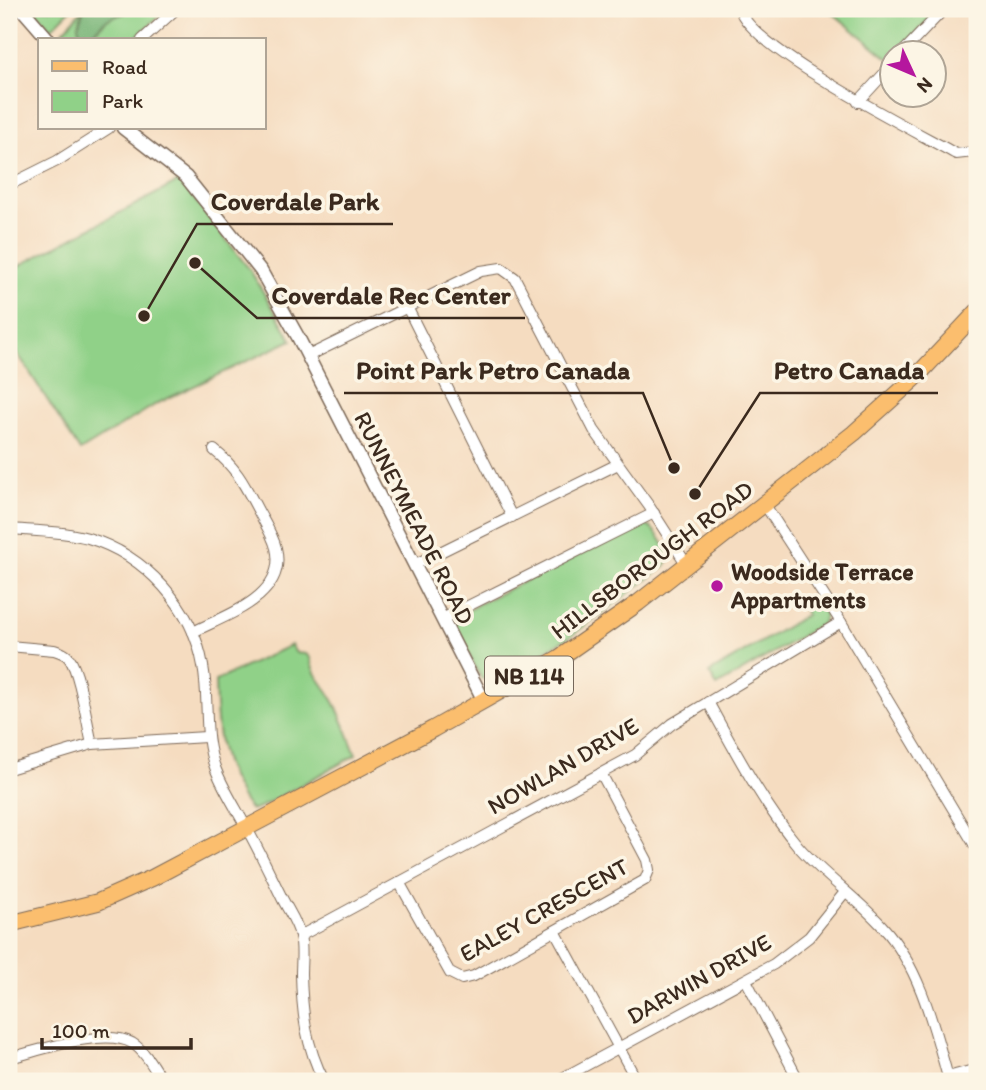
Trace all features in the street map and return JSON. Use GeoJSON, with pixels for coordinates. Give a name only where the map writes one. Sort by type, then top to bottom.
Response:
{"type":"FeatureCollection","features":[{"type":"Feature","properties":{"kind":"main road","name":"HILLSBOROUGH ROAD"},"geometry":{"type":"LineString","coordinates":[[9,924],[59,913],[118,894],[171,869],[484,701],[583,643],[765,505],[874,415],[914,379],[977,312]]}},
{"type":"Feature","properties":{"kind":"street"},"geometry":{"type":"LineString","coordinates":[[22,9],[47,38]]}},
{"type":"Feature","properties":{"kind":"street"},"geometry":{"type":"LineString","coordinates":[[144,38],[176,9]]}},
{"type":"Feature","properties":{"kind":"street"},"geometry":{"type":"LineString","coordinates":[[740,9],[741,16],[775,47],[858,102],[956,154],[973,152],[977,147]]}},
{"type":"Feature","properties":{"kind":"street"},"geometry":{"type":"LineString","coordinates":[[917,38],[944,9]]}},
{"type":"Feature","properties":{"kind":"street"},"geometry":{"type":"LineString","coordinates":[[858,102],[878,80]]}},
{"type":"Feature","properties":{"kind":"street"},"geometry":{"type":"LineString","coordinates":[[9,185],[57,161],[106,130]]}},
{"type":"Feature","properties":{"kind":"street","name":"RUNNEYMEADE ROAD"},"geometry":{"type":"LineString","coordinates":[[126,130],[181,172],[268,282],[484,701]]}},
{"type":"Feature","properties":{"kind":"street"},"geometry":{"type":"LineString","coordinates":[[308,356],[481,271],[501,268],[510,273],[522,291],[594,430],[654,513],[687,565]]}},
{"type":"Feature","properties":{"kind":"street"},"geometry":{"type":"LineString","coordinates":[[407,307],[512,517]]}},
{"type":"Feature","properties":{"kind":"street"},"geometry":{"type":"LineString","coordinates":[[194,632],[259,596],[270,583],[277,566],[277,551],[272,537],[240,475],[214,450]]}},
{"type":"Feature","properties":{"kind":"street"},"geometry":{"type":"LineString","coordinates":[[414,565],[618,464]]}},
{"type":"Feature","properties":{"kind":"street"},"geometry":{"type":"LineString","coordinates":[[765,505],[841,622],[977,849]]}},
{"type":"Feature","properties":{"kind":"street"},"geometry":{"type":"LineString","coordinates":[[442,619],[654,513]]}},
{"type":"Feature","properties":{"kind":"street"},"geometry":{"type":"LineString","coordinates":[[9,529],[79,536],[117,550],[160,582],[184,614],[194,632],[204,669],[206,737],[218,774],[300,936],[305,1031],[324,1081]]}},
{"type":"Feature","properties":{"kind":"street","name":"NOWLAN DRIVE"},"geometry":{"type":"LineString","coordinates":[[300,936],[635,755],[672,724],[841,622]]}},
{"type":"Feature","properties":{"kind":"street"},"geometry":{"type":"LineString","coordinates":[[9,646],[54,650],[69,659],[75,670],[92,744]]}},
{"type":"Feature","properties":{"kind":"street"},"geometry":{"type":"LineString","coordinates":[[708,702],[781,824],[817,867],[885,929],[909,964],[923,996],[948,1079],[977,1069]]}},
{"type":"Feature","properties":{"kind":"street"},"geometry":{"type":"LineString","coordinates":[[9,769],[92,744],[206,737]]}},
{"type":"Feature","properties":{"kind":"street","name":"EALEY CRESCENT"},"geometry":{"type":"LineString","coordinates":[[399,882],[448,970],[457,978],[474,976],[635,888],[648,875],[647,860],[601,773]]}},
{"type":"Feature","properties":{"kind":"street","name":"DARWIN DRIVE"},"geometry":{"type":"LineString","coordinates":[[556,1081],[774,964],[809,937],[845,892]]}},
{"type":"Feature","properties":{"kind":"street"},"geometry":{"type":"LineString","coordinates":[[555,931],[637,1081]]}},
{"type":"Feature","properties":{"kind":"street"},"geometry":{"type":"LineString","coordinates":[[746,980],[799,1081]]}},
{"type":"Feature","properties":{"kind":"street"},"geometry":{"type":"LineString","coordinates":[[9,1058],[92,1038],[111,1037],[125,1040],[138,1048],[162,1081]]}},
{"type":"Feature","properties":{"kind":"green space"},"geometry":{"type":"Polygon","coordinates":[[[34,9],[71,9],[51,29],[34,9]]]}},
{"type":"Feature","properties":{"kind":"green space"},"geometry":{"type":"Polygon","coordinates":[[[83,9],[78,26],[93,33],[108,19],[130,9],[167,9],[135,38],[58,37],[83,9]]]}},
{"type":"Feature","properties":{"kind":"green space"},"geometry":{"type":"Polygon","coordinates":[[[84,9],[130,9],[107,20],[86,36],[80,33],[78,26],[84,9]]]}},
{"type":"Feature","properties":{"kind":"green space"},"geometry":{"type":"Polygon","coordinates":[[[938,9],[912,38],[878,38],[878,50],[829,10],[938,9]]]}},
{"type":"Feature","properties":{"kind":"green space"},"geometry":{"type":"Polygon","coordinates":[[[180,181],[250,270],[292,340],[158,403],[80,451],[9,340],[9,271],[180,181]]]}},
{"type":"Feature","properties":{"kind":"green space"},"geometry":{"type":"Polygon","coordinates":[[[642,524],[652,529],[664,545],[668,561],[664,567],[574,634],[495,681],[489,682],[481,678],[456,630],[456,625],[463,615],[478,604],[642,524]]]}},
{"type":"Feature","properties":{"kind":"green space"},"geometry":{"type":"Polygon","coordinates":[[[815,598],[825,615],[823,623],[717,686],[709,673],[806,615],[803,607],[815,598]]]}},
{"type":"Feature","properties":{"kind":"green space"},"geometry":{"type":"Polygon","coordinates":[[[291,645],[296,653],[306,654],[310,658],[316,675],[337,708],[356,755],[251,810],[230,774],[221,749],[215,681],[291,645]]]}},
{"type":"Feature","properties":{"kind":"place","name":"Coverdale Rec Center"},"geometry":{"type":"Point","coordinates":[195,263]}},
{"type":"Feature","properties":{"kind":"place","name":"Coverdale Park"},"geometry":{"type":"Point","coordinates":[144,316]}},
{"type":"Feature","properties":{"kind":"place","name":"Point Park Petro Canada"},"geometry":{"type":"Point","coordinates":[674,468]}},
{"type":"Feature","properties":{"kind":"place","name":"Petro Canada"},"geometry":{"type":"Point","coordinates":[695,494]}},
{"type":"Feature","properties":{"kind":"place","name":"Woodside Terrace Appartments"},"geometry":{"type":"Point","coordinates":[717,586]}}]}
